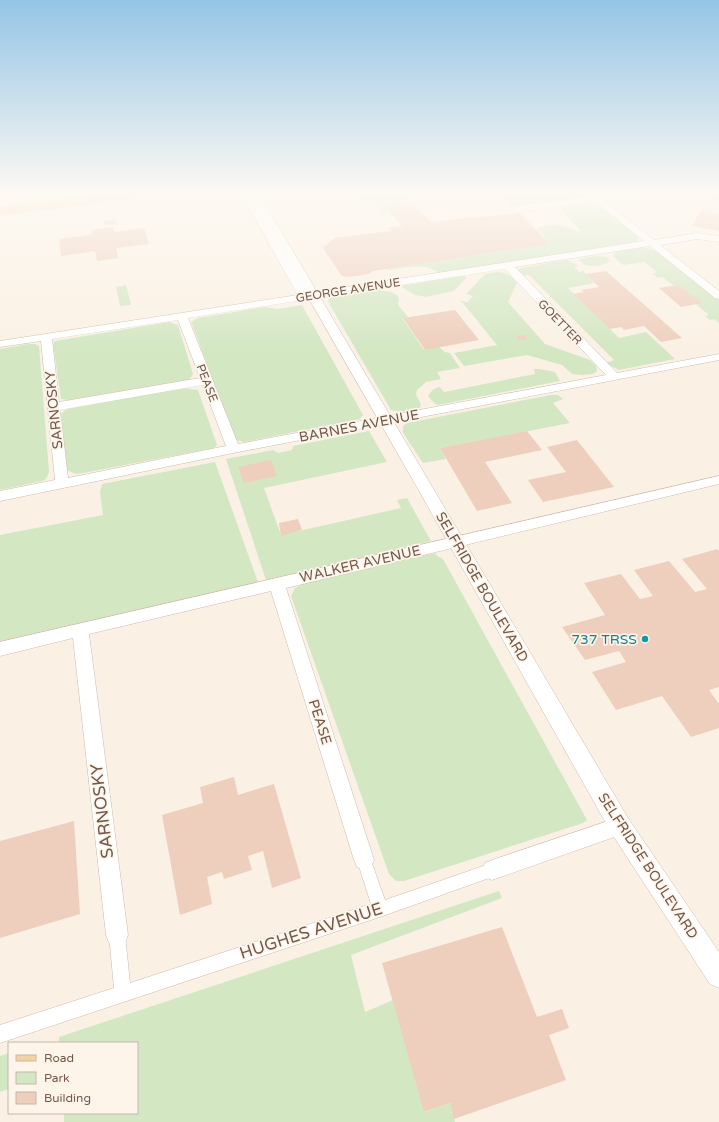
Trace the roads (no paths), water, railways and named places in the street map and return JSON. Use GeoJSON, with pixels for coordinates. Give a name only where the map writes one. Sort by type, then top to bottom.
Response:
{"type":"FeatureCollection","features":[{"type":"Feature","properties":{"kind":"street"},"geometry":{"type":"LineString","coordinates":[[277,246],[308,296]]}},
{"type":"Feature","properties":{"kind":"street","name":"SELFRIDGE BOULEVARD"},"geometry":{"type":"LineString","coordinates":[[282,246],[308,296],[386,421],[620,826],[719,975]]}},
{"type":"Feature","properties":{"kind":"street","name":"GEORGE AVENUE"},"geometry":{"type":"LineString","coordinates":[[0,344],[631,246]]}},
{"type":"Feature","properties":{"kind":"street"},"geometry":{"type":"LineString","coordinates":[[656,246],[719,296]]}},
{"type":"Feature","properties":{"kind":"street","name":"GOETTER"},"geometry":{"type":"LineString","coordinates":[[508,266],[614,377]]}},
{"type":"Feature","properties":{"kind":"street","name":"PEASE"},"geometry":{"type":"LineString","coordinates":[[182,316],[233,449]]}},
{"type":"Feature","properties":{"kind":"street","name":"SARNOSKY"},"geometry":{"type":"LineString","coordinates":[[46,337],[62,483]]}},
{"type":"Feature","properties":{"kind":"street","name":"BARNES AVENUE"},"geometry":{"type":"LineString","coordinates":[[0,496],[233,449],[719,357]]}},
{"type":"Feature","properties":{"kind":"street"},"geometry":{"type":"LineString","coordinates":[[54,407],[206,381]]}},
{"type":"Feature","properties":{"kind":"street","name":"WALKER AVENUE"},"geometry":{"type":"LineString","coordinates":[[0,649],[719,480]]}},
{"type":"Feature","properties":{"kind":"street","name":"PEASE"},"geometry":{"type":"LineString","coordinates":[[276,584],[364,860]]}},
{"type":"Feature","properties":{"kind":"street","name":"SARNOSKY"},"geometry":{"type":"LineString","coordinates":[[80,630],[123,993]]}},
{"type":"Feature","properties":{"kind":"street","name":"HUGHES AVENUE"},"geometry":{"type":"LineString","coordinates":[[0,1034],[380,909],[620,826]]}},
{"type":"Feature","properties":{"kind":"street"},"geometry":{"type":"LineString","coordinates":[[364,860],[380,909]]}},
{"type":"Feature","properties":{"kind":"place","name":"737 TRSS"},"geometry":{"type":"Point","coordinates":[645,639]}}]}
